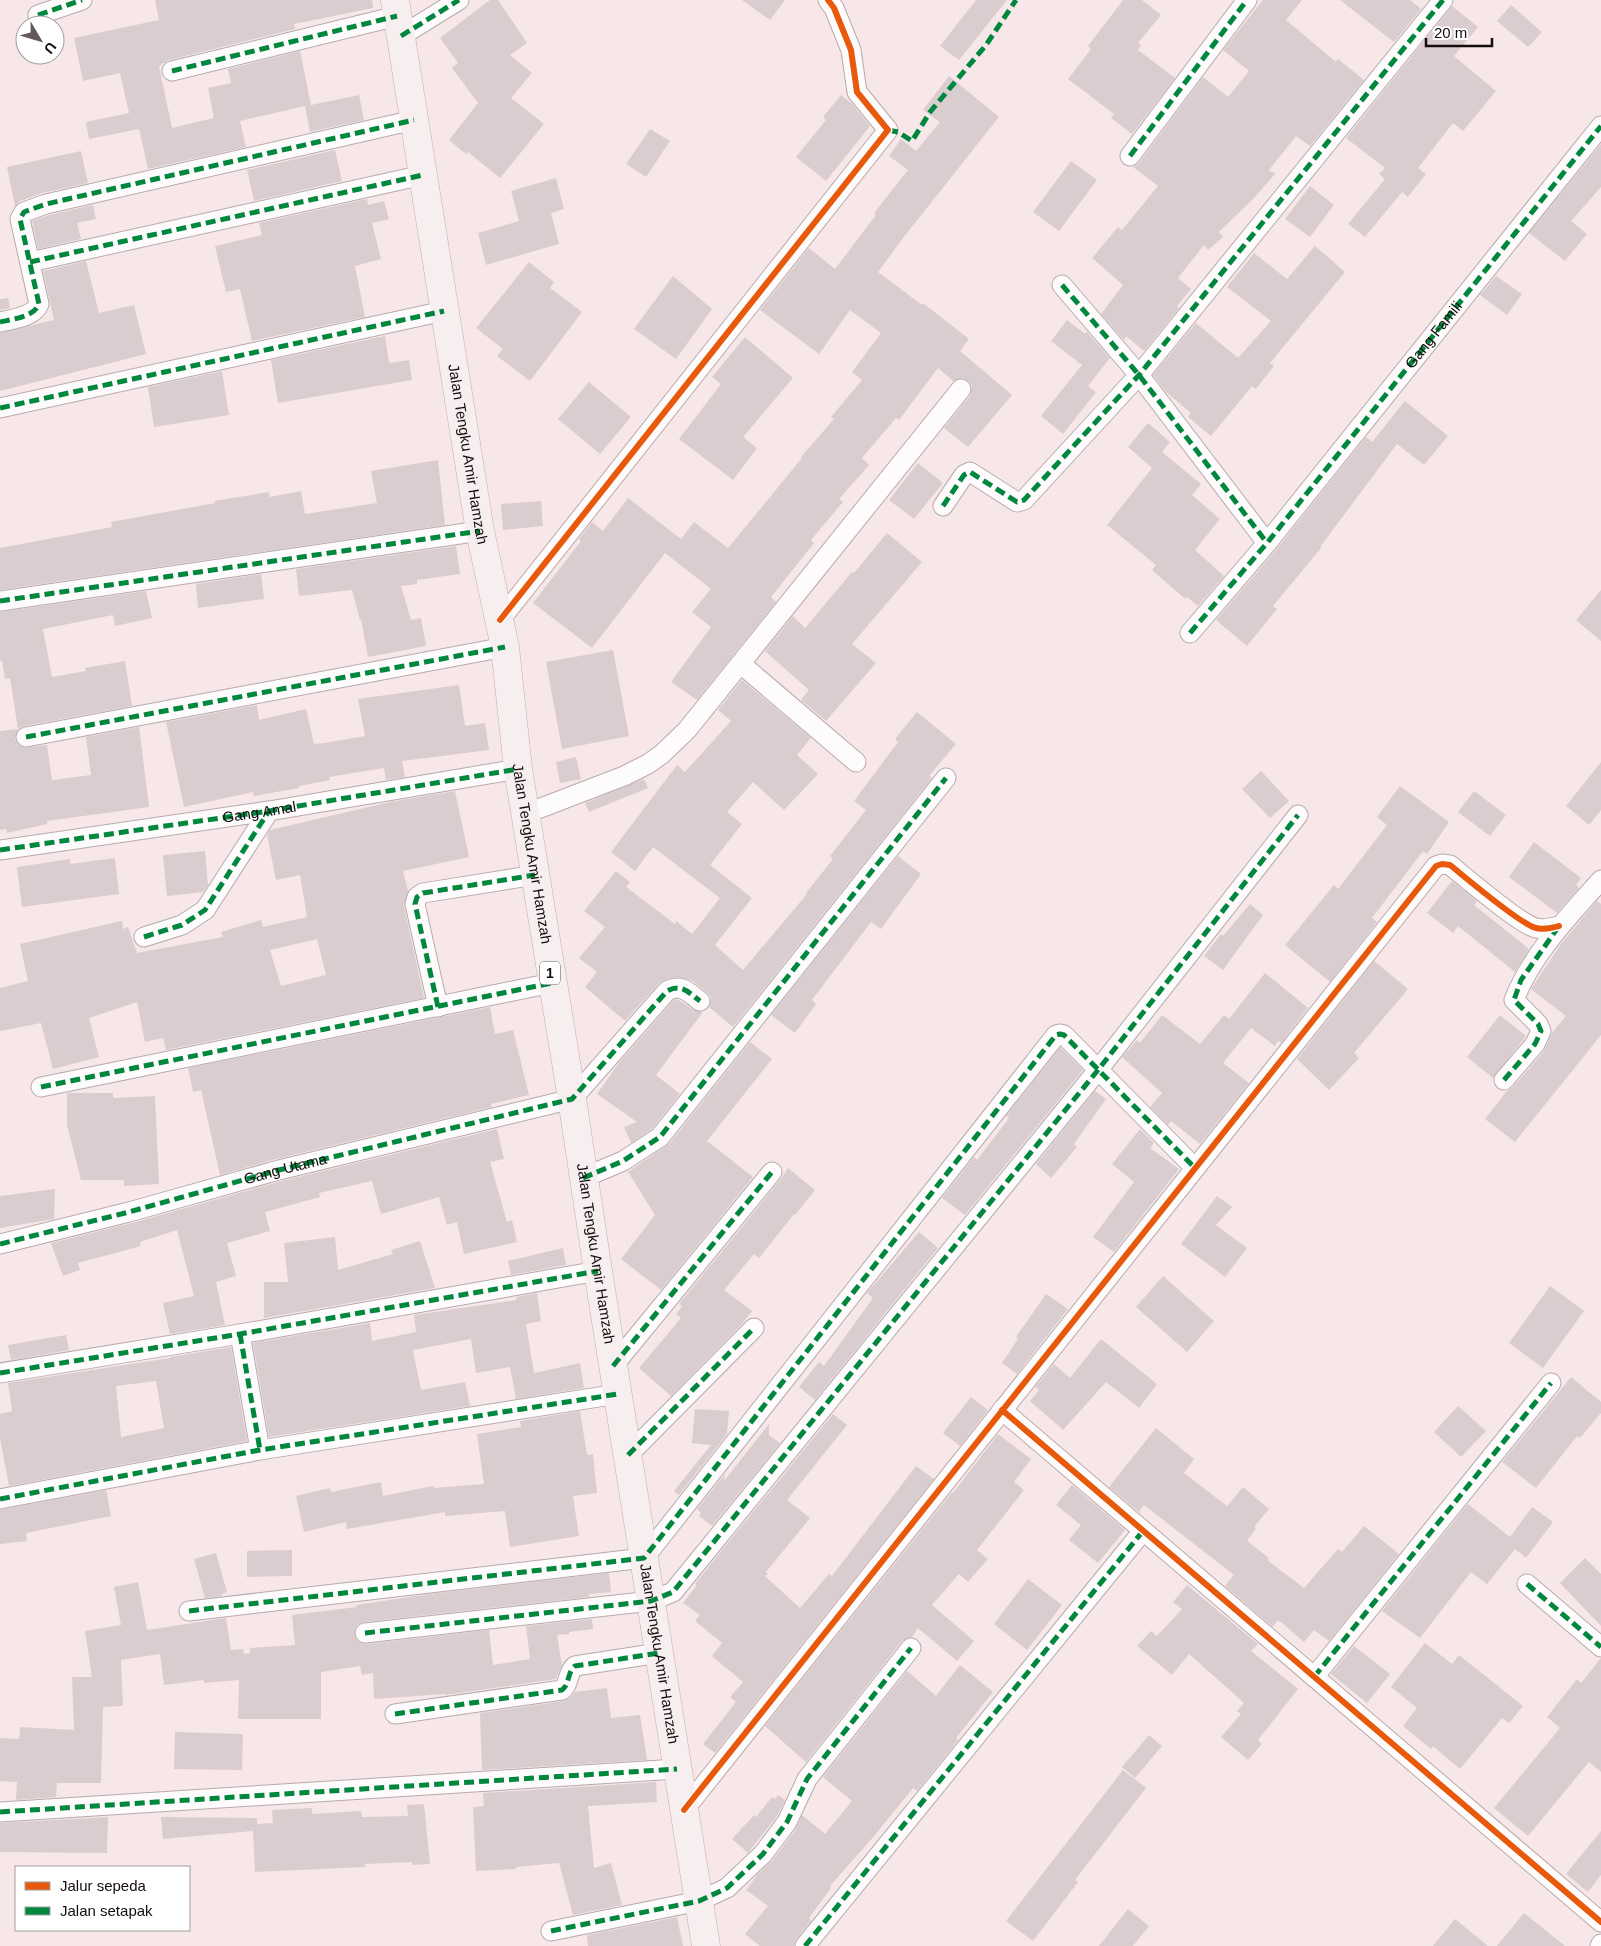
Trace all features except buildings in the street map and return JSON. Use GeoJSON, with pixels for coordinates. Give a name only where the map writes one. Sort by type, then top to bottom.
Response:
{"type":"FeatureCollection","features":[{"type":"Feature","properties":{"kind":"main road","name":"Jalan Tengku Amir Hamzah"},"geometry":{"type":"LineString","coordinates":[[398,18],[480,531],[505,646],[518,769],[706,1946]]}},
{"type":"Feature","properties":{"kind":"street"},"geometry":{"type":"LineString","coordinates":[[38,15],[82,0]]}},
{"type":"Feature","properties":{"kind":"street"},"geometry":{"type":"LineString","coordinates":[[172,71],[398,18],[459,0]]}},
{"type":"Feature","properties":{"kind":"street"},"geometry":{"type":"LineString","coordinates":[[500,620],[888,130],[857,92],[851,50],[834,8],[828,0]]}},
{"type":"Feature","properties":{"kind":"street"},"geometry":{"type":"LineString","coordinates":[[1130,156],[1247,0]]}},
{"type":"Feature","properties":{"kind":"street"},"geometry":{"type":"LineString","coordinates":[[943,506],[964,475],[970,472],[1017,502],[1024,500],[1139,375],[1443,0]]}},
{"type":"Feature","properties":{"kind":"street"},"geometry":{"type":"LineString","coordinates":[[0,322],[36,310],[39,304],[20,219],[24,212],[46,204],[414,120]]}},
{"type":"Feature","properties":{"kind":"street","name":"Gang Famili"},"geometry":{"type":"LineString","coordinates":[[1190,633],[1267,542],[1601,126]]}},
{"type":"Feature","properties":{"kind":"street"},"geometry":{"type":"LineString","coordinates":[[30,262],[423,175]]}},
{"type":"Feature","properties":{"kind":"street"},"geometry":{"type":"LineString","coordinates":[[1062,286],[1139,375],[1267,542]]}},
{"type":"Feature","properties":{"kind":"street"},"geometry":{"type":"LineString","coordinates":[[0,408],[444,311]]}},
{"type":"Feature","properties":{"kind":"street"},"geometry":{"type":"LineString","coordinates":[[525,814],[624,776],[655,759],[687,730],[961,389]]}},
{"type":"Feature","properties":{"kind":"street"},"geometry":{"type":"LineString","coordinates":[[0,601],[480,531]]}},
{"type":"Feature","properties":{"kind":"street"},"geometry":{"type":"LineString","coordinates":[[26,737],[505,646]]}},
{"type":"Feature","properties":{"kind":"street"},"geometry":{"type":"LineString","coordinates":[[741,664],[856,762]]}},
{"type":"Feature","properties":{"kind":"street","name":"Gang Amal"},"geometry":{"type":"LineString","coordinates":[[0,850],[269,811],[518,769]]}},
{"type":"Feature","properties":{"kind":"street"},"geometry":{"type":"LineString","coordinates":[[583,1178],[623,1161],[660,1137],[946,778]]}},
{"type":"Feature","properties":{"kind":"street"},"geometry":{"type":"LineString","coordinates":[[144,937],[182,925],[205,910],[269,811]]}},
{"type":"Feature","properties":{"kind":"street"},"geometry":{"type":"LineString","coordinates":[[365,1634],[651,1601],[673,1592],[1098,1070],[1298,815]]}},
{"type":"Feature","properties":{"kind":"street"},"geometry":{"type":"LineString","coordinates":[[684,1810],[1436,866],[1442,864],[1450,865],[1534,928],[1548,929],[1559,926]]}},
{"type":"Feature","properties":{"kind":"street"},"geometry":{"type":"LineString","coordinates":[[438,1007],[415,904],[418,897],[423,893],[535,875]]}},
{"type":"Feature","properties":{"kind":"street"},"geometry":{"type":"LineString","coordinates":[[1504,1080],[1535,1044],[1541,1031],[1538,1024],[1514,1000],[1521,980],[1559,926],[1601,880]]}},
{"type":"Feature","properties":{"kind":"street"},"geometry":{"type":"LineString","coordinates":[[41,1087],[552,984]]}},
{"type":"Feature","properties":{"kind":"street"},"geometry":{"type":"LineString","coordinates":[[572,1098],[667,991],[674,987],[681,987],[700,1001]]}},
{"type":"Feature","properties":{"kind":"street"},"geometry":{"type":"LineString","coordinates":[[189,1610],[644,1558],[1056,1035],[1064,1035],[1195,1168]]}},
{"type":"Feature","properties":{"kind":"street","name":"Gang Utama"},"geometry":{"type":"LineString","coordinates":[[0,1244],[129,1212],[279,1170],[572,1098]]}},
{"type":"Feature","properties":{"kind":"street"},"geometry":{"type":"LineString","coordinates":[[613,1366],[772,1172]]}},
{"type":"Feature","properties":{"kind":"street"},"geometry":{"type":"LineString","coordinates":[[0,1373],[240,1334],[598,1271]]}},
{"type":"Feature","properties":{"kind":"street"},"geometry":{"type":"LineString","coordinates":[[628,1456],[754,1328]]}},
{"type":"Feature","properties":{"kind":"street"},"geometry":{"type":"LineString","coordinates":[[240,1334],[260,1450]]}},
{"type":"Feature","properties":{"kind":"street"},"geometry":{"type":"LineString","coordinates":[[1314,1677],[1551,1382]]}},
{"type":"Feature","properties":{"kind":"street"},"geometry":{"type":"LineString","coordinates":[[0,1499],[260,1450],[618,1394]]}},
{"type":"Feature","properties":{"kind":"street"},"geometry":{"type":"LineString","coordinates":[[1002,1410],[1601,1922]]}},
{"type":"Feature","properties":{"kind":"street"},"geometry":{"type":"LineString","coordinates":[[805,1946],[1143,1531]]}},
{"type":"Feature","properties":{"kind":"street"},"geometry":{"type":"LineString","coordinates":[[1527,1584],[1601,1647]]}},
{"type":"Feature","properties":{"kind":"street"},"geometry":{"type":"LineString","coordinates":[[551,1931],[699,1901],[727,1888],[763,1854],[787,1822],[807,1779],[911,1648]]}},
{"type":"Feature","properties":{"kind":"street"},"geometry":{"type":"LineString","coordinates":[[395,1714],[562,1690],[566,1686],[570,1672],[576,1666],[659,1653]]}},
{"type":"Feature","properties":{"kind":"street"},"geometry":{"type":"LineString","coordinates":[[0,1812],[677,1769]]}},
{"type":"Feature","properties":{"kind":"marked path"},"geometry":{"type":"LineString","coordinates":[[38,15],[82,0]]}},
{"type":"Feature","properties":{"kind":"marked path"},"geometry":{"type":"LineString","coordinates":[[401,36],[459,0]]}},
{"type":"Feature","properties":{"kind":"marked path"},"geometry":{"type":"LineString","coordinates":[[888,130],[898,132],[912,141],[930,112],[986,45],[1016,0]]}},
{"type":"Feature","properties":{"kind":"marked path"},"geometry":{"type":"LineString","coordinates":[[1130,156],[1247,0]]}},
{"type":"Feature","properties":{"kind":"marked path"},"geometry":{"type":"LineString","coordinates":[[943,506],[964,475],[970,472],[1017,502],[1024,500],[1139,375],[1443,0]]}},
{"type":"Feature","properties":{"kind":"marked path"},"geometry":{"type":"LineString","coordinates":[[172,71],[397,16]]}},
{"type":"Feature","properties":{"kind":"marked path"},"geometry":{"type":"LineString","coordinates":[[0,322],[28,315],[39,304],[20,219],[24,212],[46,204],[414,120]]}},
{"type":"Feature","properties":{"kind":"marked path"},"geometry":{"type":"LineString","coordinates":[[1190,633],[1267,543],[1601,126]]}},
{"type":"Feature","properties":{"kind":"marked path"},"geometry":{"type":"LineString","coordinates":[[30,262],[423,175]]}},
{"type":"Feature","properties":{"kind":"marked path"},"geometry":{"type":"LineString","coordinates":[[1062,285],[1139,375],[1267,543]]}},
{"type":"Feature","properties":{"kind":"marked path"},"geometry":{"type":"LineString","coordinates":[[0,408],[444,311]]}},
{"type":"Feature","properties":{"kind":"marked path"},"geometry":{"type":"LineString","coordinates":[[0,601],[480,531]]}},
{"type":"Feature","properties":{"kind":"marked path"},"geometry":{"type":"LineString","coordinates":[[26,737],[505,647]]}},
{"type":"Feature","properties":{"kind":"marked path"},"geometry":{"type":"LineString","coordinates":[[0,850],[269,811],[518,769]]}},
{"type":"Feature","properties":{"kind":"marked path"},"geometry":{"type":"LineString","coordinates":[[583,1178],[623,1161],[660,1137],[946,778]]}},
{"type":"Feature","properties":{"kind":"marked path"},"geometry":{"type":"LineString","coordinates":[[144,937],[182,925],[205,910],[269,811]]}},
{"type":"Feature","properties":{"kind":"marked path"},"geometry":{"type":"LineString","coordinates":[[365,1633],[651,1601],[673,1592],[1098,1070],[1298,815]]}},
{"type":"Feature","properties":{"kind":"marked path"},"geometry":{"type":"LineString","coordinates":[[438,1007],[415,904],[417,897],[423,893],[535,875]]}},
{"type":"Feature","properties":{"kind":"marked path"},"geometry":{"type":"LineString","coordinates":[[1504,1080],[1535,1044],[1541,1031],[1538,1024],[1514,1000],[1521,980],[1559,926]]}},
{"type":"Feature","properties":{"kind":"marked path"},"geometry":{"type":"LineString","coordinates":[[41,1087],[552,983]]}},
{"type":"Feature","properties":{"kind":"marked path"},"geometry":{"type":"LineString","coordinates":[[0,1244],[129,1212],[279,1170],[572,1099],[667,991],[677,988],[685,990],[700,1001]]}},
{"type":"Feature","properties":{"kind":"marked path"},"geometry":{"type":"LineString","coordinates":[[189,1611],[644,1558],[1056,1035],[1064,1035],[1195,1168]]}},
{"type":"Feature","properties":{"kind":"marked path"},"geometry":{"type":"LineString","coordinates":[[613,1366],[772,1172]]}},
{"type":"Feature","properties":{"kind":"marked path"},"geometry":{"type":"LineString","coordinates":[[0,1373],[240,1334],[598,1271]]}},
{"type":"Feature","properties":{"kind":"marked path"},"geometry":{"type":"LineString","coordinates":[[628,1455],[754,1328]]}},
{"type":"Feature","properties":{"kind":"marked path"},"geometry":{"type":"LineString","coordinates":[[240,1334],[260,1450]]}},
{"type":"Feature","properties":{"kind":"marked path"},"geometry":{"type":"LineString","coordinates":[[1314,1677],[1551,1383]]}},
{"type":"Feature","properties":{"kind":"marked path"},"geometry":{"type":"LineString","coordinates":[[0,1499],[260,1450],[618,1394]]}},
{"type":"Feature","properties":{"kind":"marked path"},"geometry":{"type":"LineString","coordinates":[[805,1946],[1143,1531]]}},
{"type":"Feature","properties":{"kind":"marked path"},"geometry":{"type":"LineString","coordinates":[[1527,1584],[1601,1647]]}},
{"type":"Feature","properties":{"kind":"marked path"},"geometry":{"type":"LineString","coordinates":[[551,1931],[699,1901],[727,1888],[763,1854],[787,1822],[807,1779],[911,1648]]}},
{"type":"Feature","properties":{"kind":"marked path"},"geometry":{"type":"LineString","coordinates":[[395,1714],[562,1690],[575,1666],[659,1653]]}},
{"type":"Feature","properties":{"kind":"marked path"},"geometry":{"type":"LineString","coordinates":[[0,1812],[677,1769]]}},
{"type":"Feature","properties":{"kind":"cycle path"},"geometry":{"type":"LineString","coordinates":[[500,620],[888,130],[857,92],[851,50],[834,8],[828,0]]}},
{"type":"Feature","properties":{"kind":"cycle path"},"geometry":{"type":"LineString","coordinates":[[684,1810],[1436,866],[1442,864],[1450,865],[1506,910],[1529,925],[1542,929],[1559,926]]}},
{"type":"Feature","properties":{"kind":"cycle path"},"geometry":{"type":"LineString","coordinates":[[1002,1410],[1601,1922]]}}]}
